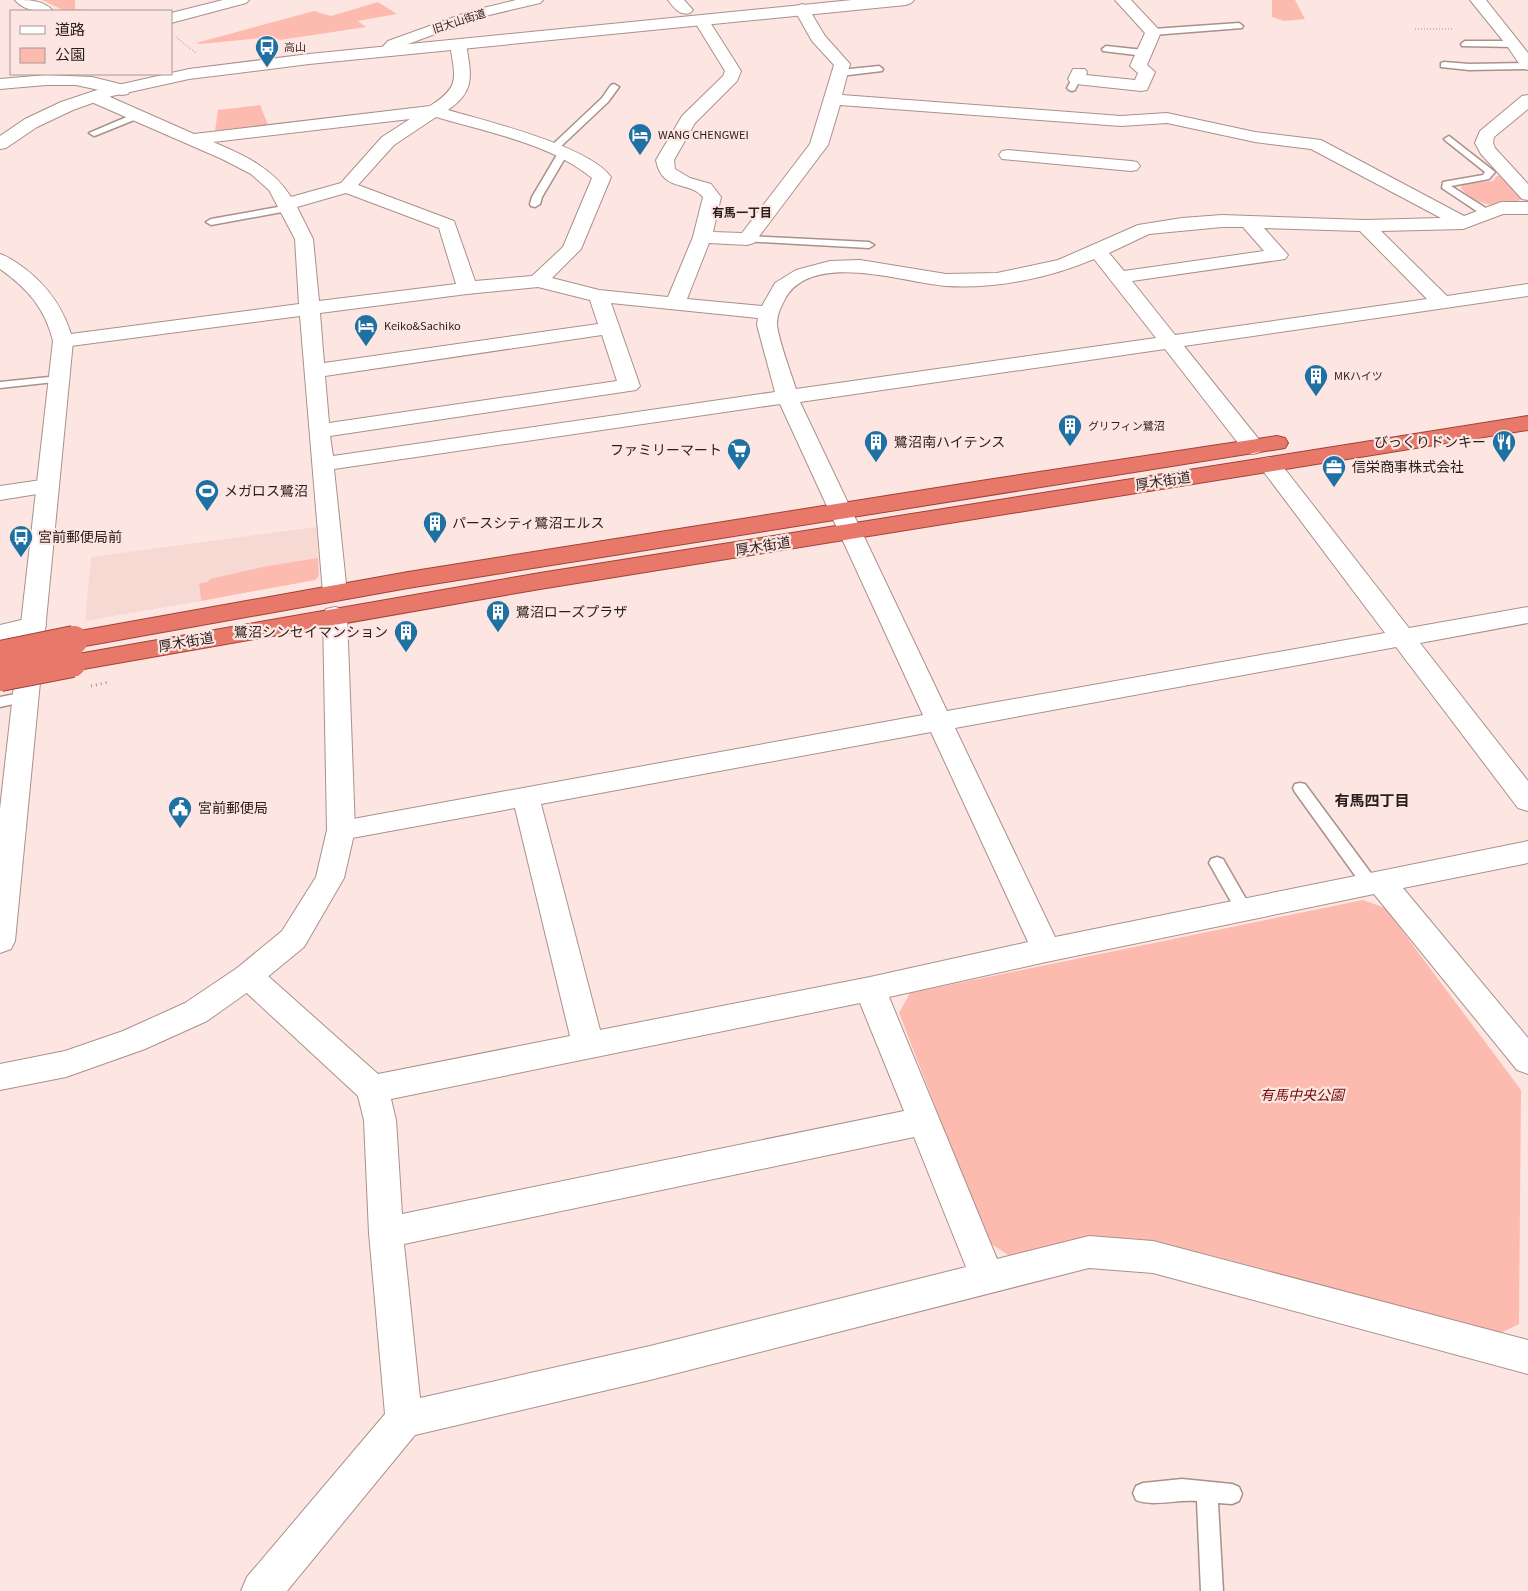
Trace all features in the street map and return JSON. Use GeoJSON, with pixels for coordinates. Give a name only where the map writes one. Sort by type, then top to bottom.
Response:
{"type":"FeatureCollection","features":[{"type":"Feature","properties":{"kind":"highway","name":"厚木街道"},"geometry":{"type":"LineString","coordinates":[[0,655],[73,651],[335,604],[1261,456],[1528,404]]}},
{"type":"Feature","properties":{"kind":"highway","name":"厚木街道"},"geometry":{"type":"LineString","coordinates":[[1261,456],[1528,423]]}},
{"type":"Feature","properties":{"kind":"highway","name":"厚木街道"},"geometry":{"type":"LineString","coordinates":[[0,677],[73,651]]}},
{"type":"Feature","properties":{"kind":"street"},"geometry":{"type":"LineString","coordinates":[[23,0],[43,10]]}},
{"type":"Feature","properties":{"kind":"street"},"geometry":{"type":"LineString","coordinates":[[172,18],[241,0]]}},
{"type":"Feature","properties":{"kind":"street","name":"旧大山街道"},"geometry":{"type":"LineString","coordinates":[[386,52],[394,44],[476,14],[535,0]]}},
{"type":"Feature","properties":{"kind":"street"},"geometry":{"type":"LineString","coordinates":[[0,144],[43,116],[95,97],[210,71],[701,19],[906,0]]}},
{"type":"Feature","properties":{"kind":"street"},"geometry":{"type":"LineString","coordinates":[[1076,80],[1140,86],[1147,72],[1138,66],[1152,32],[1123,0]]}},
{"type":"Feature","properties":{"kind":"street"},"geometry":{"type":"LineString","coordinates":[[1478,0],[1514,44],[1528,66]]}},
{"type":"Feature","properties":{"kind":"street"},"geometry":{"type":"LineString","coordinates":[[702,237],[747,239],[819,145],[842,64],[818,38],[802,9]]}},
{"type":"Feature","properties":{"kind":"street"},"geometry":{"type":"LineString","coordinates":[[675,304],[702,237],[712,197],[705,188],[684,182],[667,172],[665,160],[688,120],[731,78],[733,70],[701,19]]}},
{"type":"Feature","properties":{"kind":"street"},"geometry":{"type":"LineString","coordinates":[[288,206],[347,187],[388,140],[451,100],[461,87],[463,75],[458,44]]}},
{"type":"Feature","properties":{"kind":"street"},"geometry":{"type":"LineString","coordinates":[[0,84],[82,80],[100,82],[122,90]]}},
{"type":"Feature","properties":{"kind":"street"},"geometry":{"type":"LineString","coordinates":[[0,1077],[66,1064],[134,1040],[196,1012],[248,976],[293,939],[330,878],[341,830],[335,604],[304,239],[288,206],[276,187],[257,170],[228,155],[95,97]]}},
{"type":"Feature","properties":{"kind":"street"},"geometry":{"type":"LineString","coordinates":[[833,99],[1048,137],[1131,166]]}},
{"type":"Feature","properties":{"kind":"street"},"geometry":{"type":"LineString","coordinates":[[1528,100],[1486,135],[1484,142],[1487,150],[1528,195]]}},
{"type":"Feature","properties":{"kind":"street"},"geometry":{"type":"LineString","coordinates":[[190,140],[434,111],[529,140],[558,151],[591,168],[602,177],[571,249],[538,280]]}},
{"type":"Feature","properties":{"kind":"street"},"geometry":{"type":"LineString","coordinates":[[9,116],[43,116]]}},
{"type":"Feature","properties":{"kind":"street"},"geometry":{"type":"LineString","coordinates":[[1008,155],[1048,137],[1121,121],[1167,118],[1255,137],[1315,144],[1463,223]]}},
{"type":"Feature","properties":{"kind":"street"},"geometry":{"type":"LineString","coordinates":[[347,187],[447,226],[467,288]]}},
{"type":"Feature","properties":{"kind":"street"},"geometry":{"type":"LineString","coordinates":[[1046,950],[788,396],[767,325],[768,313],[782,287],[803,274],[830,267],[860,266],[946,280],[997,279],[1063,265],[1098,252],[1145,229],[1182,224],[1248,222],[1366,226],[1463,223],[1501,208],[1528,208]]}},
{"type":"Feature","properties":{"kind":"street"},"geometry":{"type":"LineString","coordinates":[[1118,277],[1278,255],[1248,222]]}},
{"type":"Feature","properties":{"kind":"street"},"geometry":{"type":"LineString","coordinates":[[1366,226],[1442,302]]}},
{"type":"Feature","properties":{"kind":"street"},"geometry":{"type":"LineString","coordinates":[[1098,252],[1261,456],[1528,801]]}},
{"type":"Feature","properties":{"kind":"street"},"geometry":{"type":"LineString","coordinates":[[0,260],[36,287],[47,301],[60,323],[63,341],[0,941]]}},
{"type":"Feature","properties":{"kind":"street"},"geometry":{"type":"LineString","coordinates":[[63,341],[538,280],[599,296],[768,313]]}},
{"type":"Feature","properties":{"kind":"street"},"geometry":{"type":"LineString","coordinates":[[324,464],[1528,290]]}},
{"type":"Feature","properties":{"kind":"street"},"geometry":{"type":"LineString","coordinates":[[319,431],[629,386],[599,296]]}},
{"type":"Feature","properties":{"kind":"street"},"geometry":{"type":"LineString","coordinates":[[315,371],[609,328]]}},
{"type":"Feature","properties":{"kind":"street"},"geometry":{"type":"LineString","coordinates":[[0,493],[48,486]]}},
{"type":"Feature","properties":{"kind":"street"},"geometry":{"type":"LineString","coordinates":[[341,830],[1528,616]]}},
{"type":"Feature","properties":{"kind":"street"},"geometry":{"type":"LineString","coordinates":[[0,633],[34,625]]}},
{"type":"Feature","properties":{"kind":"street"},"geometry":{"type":"LineString","coordinates":[[526,798],[588,1045]]}},
{"type":"Feature","properties":{"kind":"street"},"geometry":{"type":"LineString","coordinates":[[372,1089],[870,989],[1046,950],[1528,852]]}},
{"type":"Feature","properties":{"kind":"street"},"geometry":{"type":"LineString","coordinates":[[1375,883],[1528,1061]]}},
{"type":"Feature","properties":{"kind":"street"},"geometry":{"type":"LineString","coordinates":[[248,976],[372,1089],[380,1120],[386,1233],[404,1420]]}},
{"type":"Feature","properties":{"kind":"street"},"geometry":{"type":"LineString","coordinates":[[870,989],[988,1278]]}},
{"type":"Feature","properties":{"kind":"street"},"geometry":{"type":"LineString","coordinates":[[386,1233],[924,1121]]}},
{"type":"Feature","properties":{"kind":"street"},"geometry":{"type":"LineString","coordinates":[[261,1591],[404,1420],[650,1363],[1089,1252],[1153,1257],[1528,1357]]}},
{"type":"Feature","properties":{"kind":"lane"},"geometry":{"type":"LineString","coordinates":[[1152,32],[1238,26]]}},
{"type":"Feature","properties":{"kind":"lane"},"geometry":{"type":"LineString","coordinates":[[1465,44],[1514,44]]}},
{"type":"Feature","properties":{"kind":"lane"},"geometry":{"type":"LineString","coordinates":[[1106,49],[1144,54]]}},
{"type":"Feature","properties":{"kind":"lane"},"geometry":{"type":"LineString","coordinates":[[1444,65],[1469,67],[1528,66]]}},
{"type":"Feature","properties":{"kind":"lane"},"geometry":{"type":"LineString","coordinates":[[840,73],[879,70]]}},
{"type":"Feature","properties":{"kind":"lane"},"geometry":{"type":"LineString","coordinates":[[536,204],[537,197],[558,151],[605,100],[614,87]]}},
{"type":"Feature","properties":{"kind":"lane"},"geometry":{"type":"LineString","coordinates":[[94,133],[136,116]]}},
{"type":"Feature","properties":{"kind":"lane"},"geometry":{"type":"LineString","coordinates":[[1449,139],[1490,172],[1486,177],[1446,184],[1447,188],[1488,214]]}},
{"type":"Feature","properties":{"kind":"lane"},"geometry":{"type":"LineString","coordinates":[[211,222],[288,206]]}},
{"type":"Feature","properties":{"kind":"lane"},"geometry":{"type":"LineString","coordinates":[[747,239],[868,245]]}},
{"type":"Feature","properties":{"kind":"lane"},"geometry":{"type":"LineString","coordinates":[[0,386],[59,379]]}},
{"type":"Feature","properties":{"kind":"lane"},"geometry":{"type":"LineString","coordinates":[[0,702],[26,697]]}},
{"type":"Feature","properties":{"kind":"lane"},"geometry":{"type":"LineString","coordinates":[[1300,788],[1375,883]]}},
{"type":"Feature","properties":{"kind":"lane"},"geometry":{"type":"LineString","coordinates":[[1217,863],[1244,910]]}},
{"type":"Feature","properties":{"kind":"lane"},"geometry":{"type":"LineString","coordinates":[[1143,1493],[1182,1489],[1232,1494]]}},
{"type":"Feature","properties":{"kind":"lane"},"geometry":{"type":"LineString","coordinates":[[1208,1492],[1212,1591]]}},
{"type":"Feature","properties":{"kind":"path"},"geometry":{"type":"LineString","coordinates":[[172,35],[198,55]]}},
{"type":"Feature","properties":{"kind":"shaded area"},"geometry":{"type":"Polygon","coordinates":[[[316,527],[318,558],[267,566],[199,583],[201,601],[85,621],[91,557],[316,527]]]}},
{"type":"Feature","properties":{"kind":"green space"},"geometry":{"type":"Polygon","coordinates":[[[42,0],[75,0],[75,9],[89,10],[63,10],[42,0]]]}},
{"type":"Feature","properties":{"kind":"green space"},"geometry":{"type":"Polygon","coordinates":[[[1272,0],[1295,0],[1305,19],[1284,21],[1272,17],[1272,0]]]}},
{"type":"Feature","properties":{"kind":"green space"},"geometry":{"type":"Polygon","coordinates":[[[378,2],[397,14],[358,21],[366,27],[280,40],[272,37],[196,43],[314,11],[331,16],[378,2]]]}},
{"type":"Feature","properties":{"kind":"green space"},"geometry":{"type":"Polygon","coordinates":[[[260,105],[269,127],[215,131],[218,110],[260,105]]]}},
{"type":"Feature","properties":{"kind":"green space"},"geometry":{"type":"Polygon","coordinates":[[[1503,175],[1523,198],[1507,205],[1490,205],[1473,199],[1461,188],[1462,184],[1493,181],[1497,176],[1503,175]]]}},
{"type":"Feature","properties":{"kind":"green space"},"geometry":{"type":"Polygon","coordinates":[[[318,558],[319,576],[315,580],[201,601],[199,583],[267,566],[318,558]]]}},
{"type":"Feature","properties":{"kind":"green space","name":"有馬中央公園"},"geometry":{"type":"Polygon","coordinates":[[[1363,900],[1385,908],[1521,1090],[1519,1324],[1494,1336],[1221,1258],[1165,1245],[1013,1258],[988,1242],[899,1013],[910,993],[1363,900]]]}},
{"type":"Feature","properties":{"kind":"place","name":"高山"},"geometry":{"type":"Point","coordinates":[267,68]}},
{"type":"Feature","properties":{"kind":"place","name":"WANG CHENGWEI"},"geometry":{"type":"Point","coordinates":[640,156]}},
{"type":"Feature","properties":{"kind":"place","name":"Keiko&Sachiko"},"geometry":{"type":"Point","coordinates":[366,347]}},
{"type":"Feature","properties":{"kind":"place","name":"MKハイツ"},"geometry":{"type":"Point","coordinates":[1316,397]}},
{"type":"Feature","properties":{"kind":"place","name":"グリフィン鷺沼"},"geometry":{"type":"Point","coordinates":[1070,447]}},
{"type":"Feature","properties":{"kind":"place","name":"鷺沼南ハイテンス"},"geometry":{"type":"Point","coordinates":[876,463]}},
{"type":"Feature","properties":{"kind":"place","name":"びっくりドンキー"},"geometry":{"type":"Point","coordinates":[1504,463]}},
{"type":"Feature","properties":{"kind":"place","name":"ファミリーマート"},"geometry":{"type":"Point","coordinates":[739,471]}},
{"type":"Feature","properties":{"kind":"place","name":"信栄商事株式会社"},"geometry":{"type":"Point","coordinates":[1334,488]}},
{"type":"Feature","properties":{"kind":"place","name":"メガロス鷺沼"},"geometry":{"type":"Point","coordinates":[207,512]}},
{"type":"Feature","properties":{"kind":"place","name":"パースシティ鷺沼エルス"},"geometry":{"type":"Point","coordinates":[435,544]}},
{"type":"Feature","properties":{"kind":"place","name":"宮前郵便局前"},"geometry":{"type":"Point","coordinates":[21,558]}},
{"type":"Feature","properties":{"kind":"place","name":"鷺沼ローズプラザ"},"geometry":{"type":"Point","coordinates":[498,633]}},
{"type":"Feature","properties":{"kind":"place","name":"鷺沼シンセイマンション"},"geometry":{"type":"Point","coordinates":[406,653]}},
{"type":"Feature","properties":{"kind":"place","name":"宮前郵便局"},"geometry":{"type":"Point","coordinates":[180,829]}},
{"type":"Feature","properties":{"kind":"district","name":"有馬一丁目"},"geometry":{"type":"Point","coordinates":[742,213]}},
{"type":"Feature","properties":{"kind":"district","name":"有馬四丁目"},"geometry":{"type":"Point","coordinates":[1372,801]}}]}
